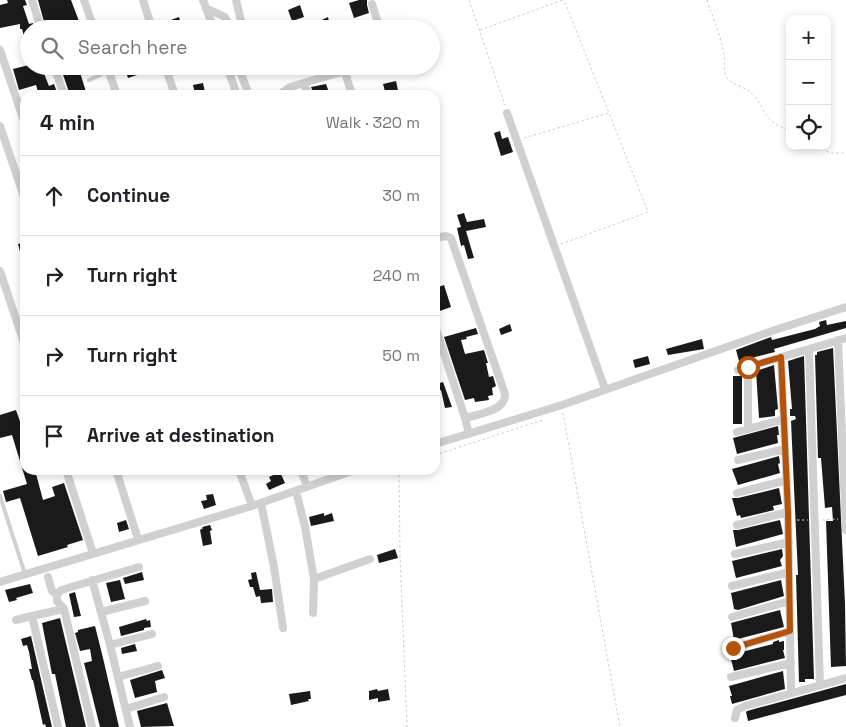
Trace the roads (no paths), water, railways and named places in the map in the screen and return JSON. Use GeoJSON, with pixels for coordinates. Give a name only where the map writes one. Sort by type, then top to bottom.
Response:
{"type":"FeatureCollection","features":[{"type":"Feature","properties":{"kind":"street"},"geometry":{"type":"LineString","coordinates":[[32,0],[39,20]]}},
{"type":"Feature","properties":{"kind":"street"},"geometry":{"type":"LineString","coordinates":[[84,0],[91,20]]}},
{"type":"Feature","properties":{"kind":"street"},"geometry":{"type":"LineString","coordinates":[[143,0],[149,20]]}},
{"type":"Feature","properties":{"kind":"street"},"geometry":{"type":"LineString","coordinates":[[236,0],[242,20]]}},
{"type":"Feature","properties":{"kind":"street"},"geometry":{"type":"LineString","coordinates":[[205,4],[211,20]]}},
{"type":"Feature","properties":{"kind":"street"},"geometry":{"type":"LineString","coordinates":[[205,4],[225,17],[226,20]]}},
{"type":"Feature","properties":{"kind":"street"},"geometry":{"type":"LineString","coordinates":[[372,4],[377,20]]}},
{"type":"Feature","properties":{"kind":"street"},"geometry":{"type":"LineString","coordinates":[[0,50],[20,109]]}},
{"type":"Feature","properties":{"kind":"street"},"geometry":{"type":"LineString","coordinates":[[57,75],[62,90]]}},
{"type":"Feature","properties":{"kind":"street"},"geometry":{"type":"LineString","coordinates":[[110,75],[115,90]]}},
{"type":"Feature","properties":{"kind":"street"},"geometry":{"type":"LineString","coordinates":[[168,75],[172,90]]}},
{"type":"Feature","properties":{"kind":"street"},"geometry":{"type":"LineString","coordinates":[[230,75],[235,90]]}},
{"type":"Feature","properties":{"kind":"street"},"geometry":{"type":"LineString","coordinates":[[241,75],[247,90]]}},
{"type":"Feature","properties":{"kind":"street"},"geometry":{"type":"LineString","coordinates":[[284,90],[326,75]]}},
{"type":"Feature","properties":{"kind":"street"},"geometry":{"type":"LineString","coordinates":[[346,75],[350,90]]}},
{"type":"Feature","properties":{"kind":"street"},"geometry":{"type":"LineString","coordinates":[[304,82],[306,90]]}},
{"type":"Feature","properties":{"kind":"street"},"geometry":{"type":"LineString","coordinates":[[508,113],[604,389]]}},
{"type":"Feature","properties":{"kind":"street"},"geometry":{"type":"LineString","coordinates":[[0,126],[20,185]]}},
{"type":"Feature","properties":{"kind":"street"},"geometry":{"type":"LineString","coordinates":[[440,237],[446,236],[451,238],[506,399],[503,404],[495,409],[465,418]]}},
{"type":"Feature","properties":{"kind":"street"},"geometry":{"type":"LineString","coordinates":[[0,271],[20,331]]}},
{"type":"Feature","properties":{"kind":"street"},"geometry":{"type":"LineString","coordinates":[[440,442],[562,405],[846,307]]}},
{"type":"Feature","properties":{"kind":"street"},"geometry":{"type":"LineString","coordinates":[[738,370],[842,339],[846,530]]}},
{"type":"Feature","properties":{"kind":"street"},"geometry":{"type":"LineString","coordinates":[[440,341],[465,418],[468,434]]}},
{"type":"Feature","properties":{"kind":"street"},"geometry":{"type":"LineString","coordinates":[[809,349],[820,685]]}},
{"type":"Feature","properties":{"kind":"street"},"geometry":{"type":"LineString","coordinates":[[781,357],[789,542],[791,693]]}},
{"type":"Feature","properties":{"kind":"street"},"geometry":{"type":"LineString","coordinates":[[748,367],[748,429]]}},
{"type":"Feature","properties":{"kind":"street"},"geometry":{"type":"LineString","coordinates":[[737,432],[784,419]]}},
{"type":"Feature","properties":{"kind":"street"},"geometry":{"type":"LineString","coordinates":[[738,460],[786,449]]}},
{"type":"Feature","properties":{"kind":"street"},"geometry":{"type":"LineString","coordinates":[[68,475],[93,553]]}},
{"type":"Feature","properties":{"kind":"street"},"geometry":{"type":"LineString","coordinates":[[118,475],[138,539]]}},
{"type":"Feature","properties":{"kind":"street"},"geometry":{"type":"LineString","coordinates":[[241,475],[252,506]]}},
{"type":"Feature","properties":{"kind":"street"},"geometry":{"type":"LineString","coordinates":[[303,475],[307,487]]}},
{"type":"Feature","properties":{"kind":"street"},"geometry":{"type":"LineString","coordinates":[[0,582],[252,506],[341,475]]}},
{"type":"Feature","properties":{"kind":"street"},"geometry":{"type":"LineString","coordinates":[[737,493],[787,480]]}},
{"type":"Feature","properties":{"kind":"street"},"geometry":{"type":"LineString","coordinates":[[296,491],[305,527],[314,579],[313,613]]}},
{"type":"Feature","properties":{"kind":"street"},"geometry":{"type":"LineString","coordinates":[[261,503],[274,567],[283,628]]}},
{"type":"Feature","properties":{"kind":"street"},"geometry":{"type":"LineString","coordinates":[[737,525],[788,512]]}},
{"type":"Feature","properties":{"kind":"street"},"geometry":{"type":"LineString","coordinates":[[735,554],[789,542]]}},
{"type":"Feature","properties":{"kind":"street"},"geometry":{"type":"LineString","coordinates":[[314,579],[370,559]]}},
{"type":"Feature","properties":{"kind":"street"},"geometry":{"type":"LineString","coordinates":[[56,595],[61,590],[139,567]]}},
{"type":"Feature","properties":{"kind":"street"},"geometry":{"type":"LineString","coordinates":[[732,586],[789,572]]}},
{"type":"Feature","properties":{"kind":"street"},"geometry":{"type":"LineString","coordinates":[[48,577],[52,591],[64,609],[92,727]]}},
{"type":"Feature","properties":{"kind":"street"},"geometry":{"type":"LineString","coordinates":[[92,580],[130,727]]}},
{"type":"Feature","properties":{"kind":"street"},"geometry":{"type":"LineString","coordinates":[[101,612],[144,601]]}},
{"type":"Feature","properties":{"kind":"street"},"geometry":{"type":"LineString","coordinates":[[732,617],[790,601]]}},
{"type":"Feature","properties":{"kind":"street"},"geometry":{"type":"LineString","coordinates":[[16,620],[64,609]]}},
{"type":"Feature","properties":{"kind":"street"},"geometry":{"type":"LineString","coordinates":[[32,616],[58,727]]}},
{"type":"Feature","properties":{"kind":"street"},"geometry":{"type":"LineString","coordinates":[[733,648],[790,631]]}},
{"type":"Feature","properties":{"kind":"street"},"geometry":{"type":"LineString","coordinates":[[110,645],[152,634]]}},
{"type":"Feature","properties":{"kind":"street"},"geometry":{"type":"LineString","coordinates":[[731,677],[791,663]]}},
{"type":"Feature","properties":{"kind":"street"},"geometry":{"type":"LineString","coordinates":[[118,677],[158,666]]}},
{"type":"Feature","properties":{"kind":"street"},"geometry":{"type":"LineString","coordinates":[[735,718],[737,710],[846,678]]}},
{"type":"Feature","properties":{"kind":"street"},"geometry":{"type":"LineString","coordinates":[[126,709],[164,698]]}},
{"type":"Feature","properties":{"kind":"lane"},"geometry":{"type":"LineString","coordinates":[[88,80],[96,75]]}},
{"type":"Feature","properties":{"kind":"lane"},"geometry":{"type":"LineString","coordinates":[[0,496],[25,574]]}}]}
